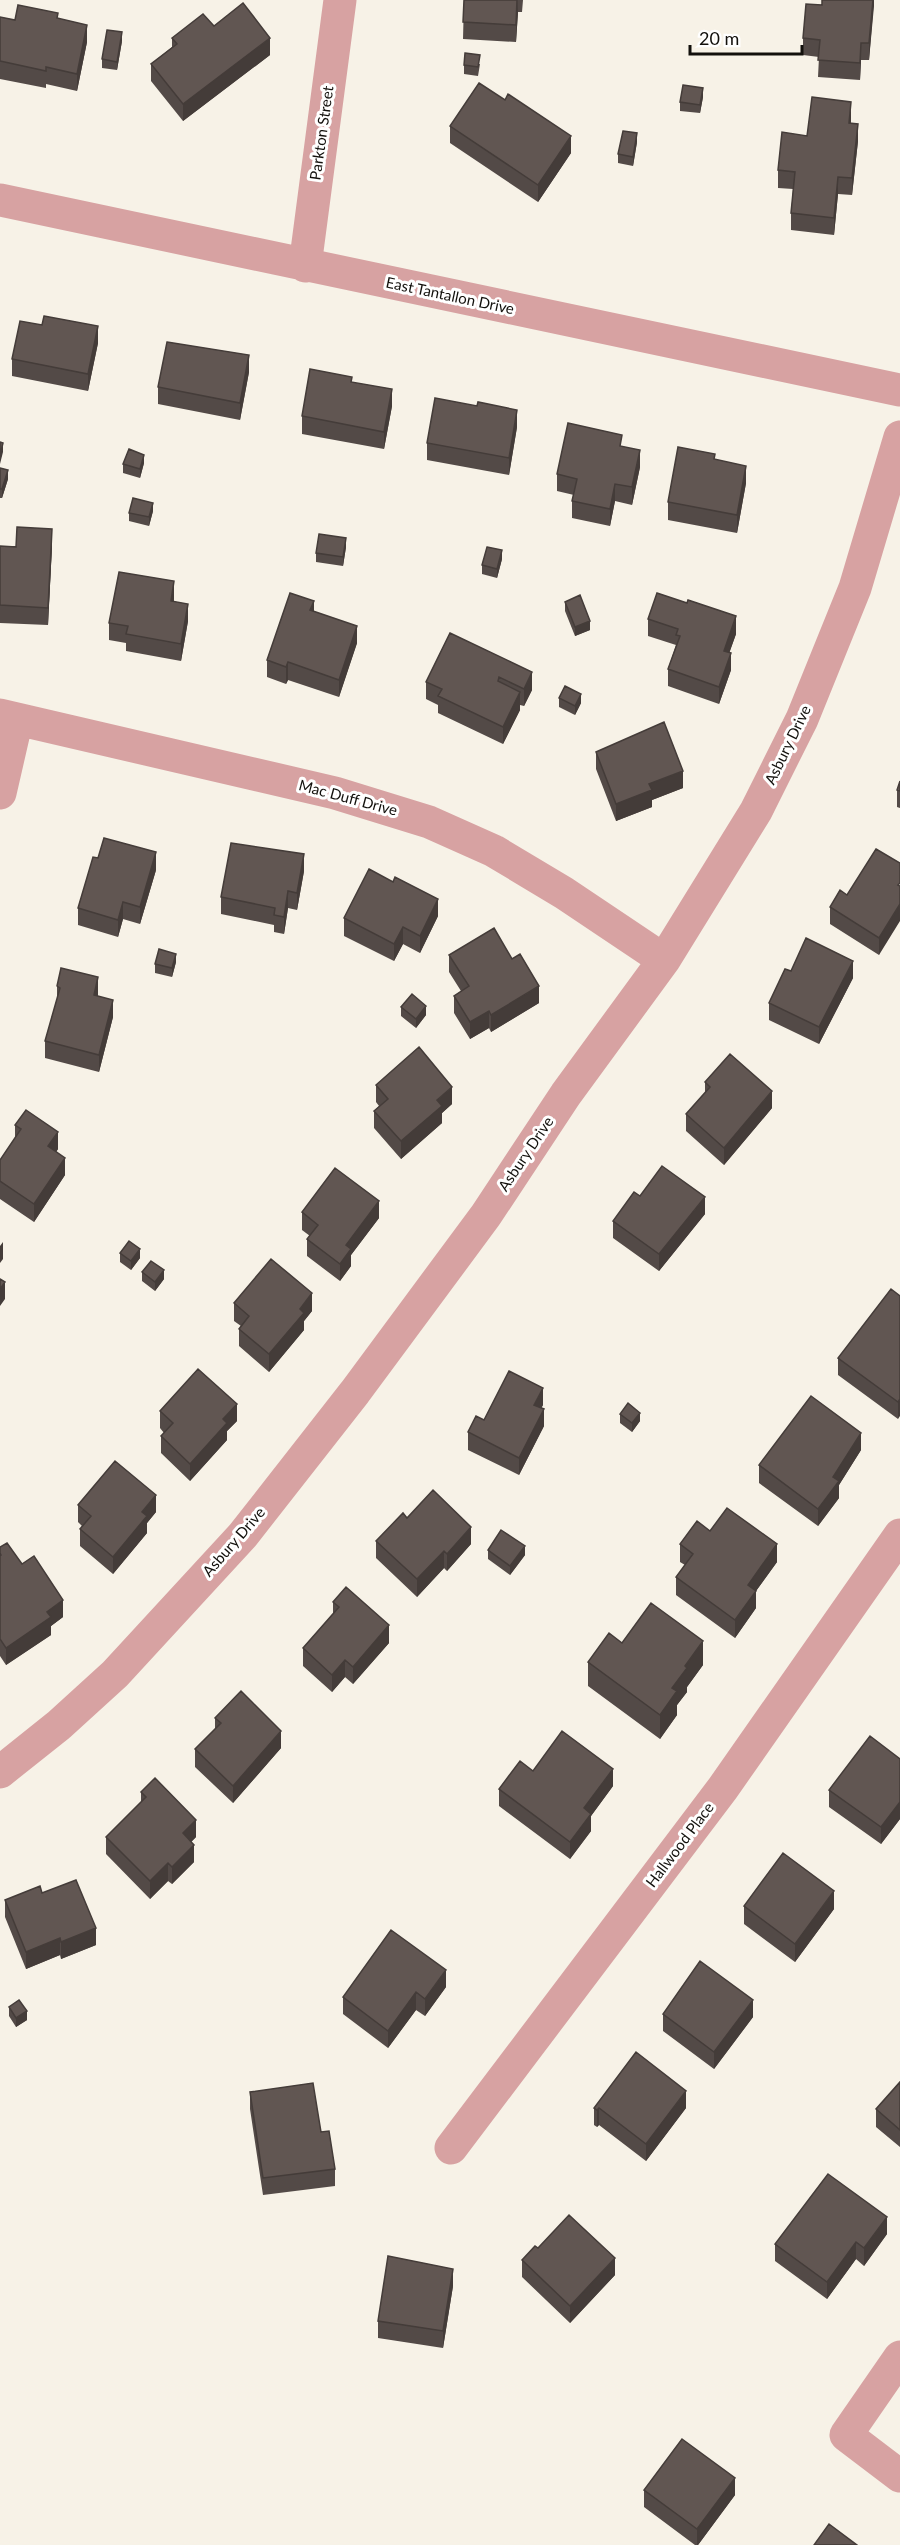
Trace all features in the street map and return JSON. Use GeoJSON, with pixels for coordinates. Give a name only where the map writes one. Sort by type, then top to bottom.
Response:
{"type":"FeatureCollection","features":[{"type":"Feature","properties":{"kind":"street","name":"Parkton Street"},"geometry":{"type":"LineString","coordinates":[[304,266],[340,0]]}},
{"type":"Feature","properties":{"kind":"street","name":"East Tantallon Drive"},"geometry":{"type":"LineString","coordinates":[[0,200],[900,390]]}},
{"type":"Feature","properties":{"kind":"street","name":"Asbury Drive"},"geometry":{"type":"LineString","coordinates":[[0,1772],[59,1725],[115,1674],[243,1535],[355,1392],[486,1215],[566,1094],[664,960],[756,811],[802,719],[855,588],[900,436]]}},
{"type":"Feature","properties":{"kind":"street","name":"Mac Duff Drive"},"geometry":{"type":"LineString","coordinates":[[9,717],[335,793],[429,822],[494,851],[564,893],[664,960]]}},
{"type":"Feature","properties":{"kind":"street"},"geometry":{"type":"LineString","coordinates":[[0,794],[9,717]]}},
{"type":"Feature","properties":{"kind":"street","name":"Hallwood Place"},"geometry":{"type":"LineString","coordinates":[[451,2148],[723,1788],[900,1535]]}},
{"type":"Feature","properties":{"kind":"street"},"geometry":{"type":"LineString","coordinates":[[900,2357],[846,2435],[900,2476]]}},
{"type":"Feature","properties":{"kind":"building"},"geometry":{"type":"Polygon","coordinates":[[[464,0],[517,0],[516,25],[463,22],[464,0]]]}},
{"type":"Feature","properties":{"kind":"building"},"geometry":{"type":"Polygon","coordinates":[[[822,0],[873,0],[869,43],[861,43],[860,63],[818,60],[820,40],[803,38],[806,4],[822,5],[822,0]]]}},
{"type":"Feature","properties":{"kind":"building"},"geometry":{"type":"Polygon","coordinates":[[[243,3],[270,38],[183,104],[151,64],[177,44],[172,38],[203,14],[214,26],[243,3]]]}},
{"type":"Feature","properties":{"kind":"building"},"geometry":{"type":"Polygon","coordinates":[[[18,5],[58,13],[57,18],[87,25],[77,74],[46,67],[46,71],[0,61],[0,17],[15,20],[18,5]]]}},
{"type":"Feature","properties":{"kind":"building"},"geometry":{"type":"Polygon","coordinates":[[[107,30],[122,32],[117,62],[102,59],[107,30]]]}},
{"type":"Feature","properties":{"kind":"building"},"geometry":{"type":"Polygon","coordinates":[[[465,53],[480,55],[478,67],[464,65],[465,53]]]}},
{"type":"Feature","properties":{"kind":"building"},"geometry":{"type":"Polygon","coordinates":[[[479,83],[505,100],[508,94],[571,136],[538,185],[450,126],[479,83]]]}},
{"type":"Feature","properties":{"kind":"building"},"geometry":{"type":"Polygon","coordinates":[[[683,85],[703,88],[700,105],[680,102],[683,85]]]}},
{"type":"Feature","properties":{"kind":"building"},"geometry":{"type":"Polygon","coordinates":[[[812,97],[851,102],[849,123],[858,124],[852,178],[838,177],[834,218],[791,213],[795,172],[778,170],[782,132],[807,136],[812,97]]]}},
{"type":"Feature","properties":{"kind":"building"},"geometry":{"type":"Polygon","coordinates":[[[623,131],[637,133],[633,157],[618,154],[623,131]]]}},
{"type":"Feature","properties":{"kind":"building"},"geometry":{"type":"Polygon","coordinates":[[[44,316],[98,326],[88,374],[12,359],[20,321],[42,325],[44,316]]]}},
{"type":"Feature","properties":{"kind":"building"},"geometry":{"type":"Polygon","coordinates":[[[167,342],[249,355],[240,403],[158,387],[167,342]]]}},
{"type":"Feature","properties":{"kind":"building"},"geometry":{"type":"Polygon","coordinates":[[[310,369],[352,377],[351,382],[392,389],[384,432],[302,416],[310,369]]]}},
{"type":"Feature","properties":{"kind":"building"},"geometry":{"type":"Polygon","coordinates":[[[435,398],[477,406],[478,402],[517,410],[509,458],[427,443],[435,398]]]}},
{"type":"Feature","properties":{"kind":"building"},"geometry":{"type":"Polygon","coordinates":[[[568,423],[622,435],[620,446],[640,450],[632,487],[615,484],[610,509],[572,501],[577,479],[557,474],[568,423]]]}},
{"type":"Feature","properties":{"kind":"building"},"geometry":{"type":"Polygon","coordinates":[[[678,447],[715,454],[714,459],[746,466],[737,515],[668,502],[678,447]]]}},
{"type":"Feature","properties":{"kind":"building"},"geometry":{"type":"Polygon","coordinates":[[[129,449],[144,455],[140,469],[123,464],[129,449]]]}},
{"type":"Feature","properties":{"kind":"building"},"geometry":{"type":"Polygon","coordinates":[[[0,468],[8,470],[2,489],[0,489],[0,468]]]}},
{"type":"Feature","properties":{"kind":"building"},"geometry":{"type":"Polygon","coordinates":[[[133,498],[153,503],[149,517],[129,513],[133,498]]]}},
{"type":"Feature","properties":{"kind":"building"},"geometry":{"type":"Polygon","coordinates":[[[17,527],[52,529],[48,608],[0,605],[0,546],[16,547],[17,527]]]}},
{"type":"Feature","properties":{"kind":"building"},"geometry":{"type":"Polygon","coordinates":[[[319,534],[346,538],[343,557],[316,553],[319,534]]]}},
{"type":"Feature","properties":{"kind":"building"},"geometry":{"type":"Polygon","coordinates":[[[487,547],[502,550],[497,569],[482,565],[487,547]]]}},
{"type":"Feature","properties":{"kind":"building"},"geometry":{"type":"Polygon","coordinates":[[[119,572],[174,581],[171,601],[188,604],[181,644],[126,634],[128,626],[109,623],[119,572]]]}},
{"type":"Feature","properties":{"kind":"building"},"geometry":{"type":"Polygon","coordinates":[[[290,593],[314,601],[310,610],[357,626],[339,680],[288,662],[286,667],[267,660],[290,593]]]}},
{"type":"Feature","properties":{"kind":"building"},"geometry":{"type":"Polygon","coordinates":[[[657,593],[687,603],[688,600],[736,616],[724,651],[731,653],[719,687],[668,669],[680,636],[676,635],[678,629],[648,619],[657,593]]]}},
{"type":"Feature","properties":{"kind":"building"},"geometry":{"type":"Polygon","coordinates":[[[580,595],[590,621],[575,627],[565,602],[580,595]]]}},
{"type":"Feature","properties":{"kind":"building"},"geometry":{"type":"Polygon","coordinates":[[[450,633],[532,672],[524,689],[499,677],[498,681],[520,692],[503,727],[438,696],[442,689],[426,682],[450,633]]]}},
{"type":"Feature","properties":{"kind":"building"},"geometry":{"type":"Polygon","coordinates":[[[565,686],[581,694],[575,706],[559,698],[565,686]]]}},
{"type":"Feature","properties":{"kind":"building"},"geometry":{"type":"Polygon","coordinates":[[[664,722],[683,771],[649,784],[652,790],[616,804],[596,752],[664,722]]]}},
{"type":"Feature","properties":{"kind":"building"},"geometry":{"type":"Polygon","coordinates":[[[104,838],[156,852],[140,907],[123,902],[118,920],[78,908],[93,857],[98,858],[104,838]]]}},
{"type":"Feature","properties":{"kind":"building"},"geometry":{"type":"Polygon","coordinates":[[[231,843],[304,854],[297,893],[288,891],[284,917],[274,915],[275,908],[221,897],[231,843]]]}},
{"type":"Feature","properties":{"kind":"building"},"geometry":{"type":"Polygon","coordinates":[[[876,849],[900,863],[900,883],[898,885],[900,886],[900,904],[879,938],[830,907],[840,890],[847,895],[876,849]]]}},
{"type":"Feature","properties":{"kind":"building"},"geometry":{"type":"Polygon","coordinates":[[[369,869],[393,882],[395,877],[438,899],[420,936],[403,927],[394,944],[344,918],[369,869]]]}},
{"type":"Feature","properties":{"kind":"building"},"geometry":{"type":"Polygon","coordinates":[[[494,928],[512,959],[520,954],[539,986],[491,1015],[489,1011],[470,1022],[454,996],[469,986],[449,955],[494,928]]]}},
{"type":"Feature","properties":{"kind":"building"},"geometry":{"type":"Polygon","coordinates":[[[806,938],[853,961],[819,1027],[769,1003],[785,969],[791,971],[806,938]]]}},
{"type":"Feature","properties":{"kind":"building"},"geometry":{"type":"Polygon","coordinates":[[[159,949],[176,954],[172,968],[155,964],[159,949]]]}},
{"type":"Feature","properties":{"kind":"building"},"geometry":{"type":"Polygon","coordinates":[[[61,968],[98,977],[94,995],[113,1000],[99,1055],[45,1041],[60,988],[57,986],[61,968]]]}},
{"type":"Feature","properties":{"kind":"building"},"geometry":{"type":"Polygon","coordinates":[[[412,994],[426,1006],[416,1019],[401,1007],[412,994]]]}},
{"type":"Feature","properties":{"kind":"building"},"geometry":{"type":"Polygon","coordinates":[[[419,1047],[452,1087],[437,1100],[442,1106],[401,1141],[374,1111],[388,1099],[376,1085],[419,1047]]]}},
{"type":"Feature","properties":{"kind":"building"},"geometry":{"type":"Polygon","coordinates":[[[730,1054],[772,1091],[724,1148],[686,1114],[710,1087],[705,1082],[730,1054]]]}},
{"type":"Feature","properties":{"kind":"building"},"geometry":{"type":"Polygon","coordinates":[[[26,1110],[58,1132],[48,1146],[65,1158],[34,1204],[0,1181],[0,1160],[21,1129],[15,1125],[26,1110]]]}},
{"type":"Feature","properties":{"kind":"building"},"geometry":{"type":"Polygon","coordinates":[[[662,1166],[705,1197],[659,1254],[613,1221],[634,1192],[640,1196],[662,1166]]]}},
{"type":"Feature","properties":{"kind":"building"},"geometry":{"type":"Polygon","coordinates":[[[335,1168],[379,1201],[346,1245],[351,1249],[340,1264],[307,1239],[318,1225],[302,1212],[335,1168]]]}},
{"type":"Feature","properties":{"kind":"building"},"geometry":{"type":"Polygon","coordinates":[[[129,1241],[140,1249],[131,1261],[120,1253],[129,1241]]]}},
{"type":"Feature","properties":{"kind":"building"},"geometry":{"type":"Polygon","coordinates":[[[271,1259],[312,1293],[300,1309],[304,1313],[269,1354],[239,1329],[249,1316],[234,1303],[271,1259]]]}},
{"type":"Feature","properties":{"kind":"building"},"geometry":{"type":"Polygon","coordinates":[[[151,1261],[164,1270],[155,1282],[142,1272],[151,1261]]]}},
{"type":"Feature","properties":{"kind":"building"},"geometry":{"type":"Polygon","coordinates":[[[0,1279],[5,1282],[0,1289],[0,1279]]]}},
{"type":"Feature","properties":{"kind":"building"},"geometry":{"type":"Polygon","coordinates":[[[891,1289],[900,1296],[900,1399],[898,1402],[838,1358],[891,1289]]]}},
{"type":"Feature","properties":{"kind":"building"},"geometry":{"type":"Polygon","coordinates":[[[198,1369],[237,1404],[223,1419],[227,1423],[190,1464],[161,1436],[173,1423],[160,1411],[198,1369]]]}},
{"type":"Feature","properties":{"kind":"building"},"geometry":{"type":"Polygon","coordinates":[[[509,1371],[543,1388],[534,1405],[544,1409],[519,1458],[468,1432],[476,1416],[484,1420],[509,1371]]]}},
{"type":"Feature","properties":{"kind":"building"},"geometry":{"type":"Polygon","coordinates":[[[811,1396],[861,1433],[833,1477],[839,1481],[818,1509],[759,1465],[811,1396]]]}},
{"type":"Feature","properties":{"kind":"building"},"geometry":{"type":"Polygon","coordinates":[[[628,1403],[640,1413],[632,1423],[620,1414],[628,1403]]]}},
{"type":"Feature","properties":{"kind":"building"},"geometry":{"type":"Polygon","coordinates":[[[115,1461],[156,1495],[142,1512],[147,1516],[113,1557],[80,1529],[91,1516],[78,1505],[115,1461]]]}},
{"type":"Feature","properties":{"kind":"building"},"geometry":{"type":"Polygon","coordinates":[[[433,1490],[471,1527],[447,1554],[444,1551],[417,1579],[376,1541],[403,1513],[407,1518],[433,1490]]]}},
{"type":"Feature","properties":{"kind":"building"},"geometry":{"type":"Polygon","coordinates":[[[727,1508],[777,1544],[748,1585],[756,1591],[735,1620],[676,1577],[693,1554],[680,1544],[697,1521],[710,1531],[727,1508]]]}},
{"type":"Feature","properties":{"kind":"building"},"geometry":{"type":"Polygon","coordinates":[[[501,1530],[525,1546],[510,1566],[488,1550],[501,1530]]]}},
{"type":"Feature","properties":{"kind":"building"},"geometry":{"type":"Polygon","coordinates":[[[7,1543],[22,1564],[34,1556],[63,1600],[47,1612],[51,1617],[6,1648],[0,1639],[0,1547],[7,1543]]]}},
{"type":"Feature","properties":{"kind":"building"},"geometry":{"type":"Polygon","coordinates":[[[346,1587],[389,1625],[353,1667],[345,1660],[332,1675],[303,1648],[339,1607],[333,1602],[346,1587]]]}},
{"type":"Feature","properties":{"kind":"building"},"geometry":{"type":"Polygon","coordinates":[[[651,1603],[703,1641],[672,1688],[677,1691],[660,1715],[588,1662],[609,1633],[622,1643],[651,1603]]]}},
{"type":"Feature","properties":{"kind":"building"},"geometry":{"type":"Polygon","coordinates":[[[241,1691],[281,1731],[233,1786],[195,1749],[221,1723],[215,1718],[241,1691]]]}},
{"type":"Feature","properties":{"kind":"building"},"geometry":{"type":"Polygon","coordinates":[[[562,1731],[613,1769],[584,1808],[591,1814],[570,1842],[499,1789],[520,1761],[533,1771],[562,1731]]]}},
{"type":"Feature","properties":{"kind":"building"},"geometry":{"type":"Polygon","coordinates":[[[870,1736],[900,1759],[900,1802],[881,1827],[829,1790],[870,1736]]]}},
{"type":"Feature","properties":{"kind":"building"},"geometry":{"type":"Polygon","coordinates":[[[155,1778],[196,1820],[183,1833],[194,1845],[172,1867],[168,1863],[150,1881],[106,1837],[146,1797],[141,1792],[155,1778]]]}},
{"type":"Feature","properties":{"kind":"building"},"geometry":{"type":"Polygon","coordinates":[[[783,1853],[834,1891],[795,1944],[744,1906],[783,1853]]]}},
{"type":"Feature","properties":{"kind":"building"},"geometry":{"type":"Polygon","coordinates":[[[76,1880],[96,1928],[61,1942],[60,1938],[26,1952],[5,1900],[40,1886],[42,1893],[76,1880]]]}},
{"type":"Feature","properties":{"kind":"building"},"geometry":{"type":"Polygon","coordinates":[[[391,1930],[446,1970],[425,1999],[416,1992],[388,2031],[343,1997],[391,1930]]]}},
{"type":"Feature","properties":{"kind":"building"},"geometry":{"type":"Polygon","coordinates":[[[700,1961],[753,2000],[714,2052],[663,2014],[700,1961]]]}},
{"type":"Feature","properties":{"kind":"building"},"geometry":{"type":"Polygon","coordinates":[[[19,2000],[27,2011],[16,2018],[9,2007],[19,2000]]]}},
{"type":"Feature","properties":{"kind":"building"},"geometry":{"type":"Polygon","coordinates":[[[636,2052],[686,2091],[646,2144],[599,2108],[597,2110],[594,2108],[636,2052]]]}},
{"type":"Feature","properties":{"kind":"building"},"geometry":{"type":"Polygon","coordinates":[[[900,2082],[900,2130],[876,2109],[900,2082]]]}},
{"type":"Feature","properties":{"kind":"building"},"geometry":{"type":"Polygon","coordinates":[[[313,2083],[321,2132],[329,2131],[335,2169],[263,2178],[250,2092],[313,2083]]]}},
{"type":"Feature","properties":{"kind":"building"},"geometry":{"type":"Polygon","coordinates":[[[828,2174],[887,2217],[864,2248],[856,2242],[827,2282],[775,2244],[828,2174]]]}},
{"type":"Feature","properties":{"kind":"building"},"geometry":{"type":"Polygon","coordinates":[[[569,2215],[615,2258],[570,2306],[522,2260],[535,2246],[538,2248],[569,2215]]]}},
{"type":"Feature","properties":{"kind":"building"},"geometry":{"type":"Polygon","coordinates":[[[388,2256],[453,2269],[443,2331],[378,2321],[388,2256]]]}},
{"type":"Feature","properties":{"kind":"building"},"geometry":{"type":"Polygon","coordinates":[[[682,2439],[735,2478],[697,2529],[644,2490],[682,2439]]]}},
{"type":"Feature","properties":{"kind":"building"},"geometry":{"type":"Polygon","coordinates":[[[829,2524],[857,2545],[814,2545],[829,2524]]]}}]}
